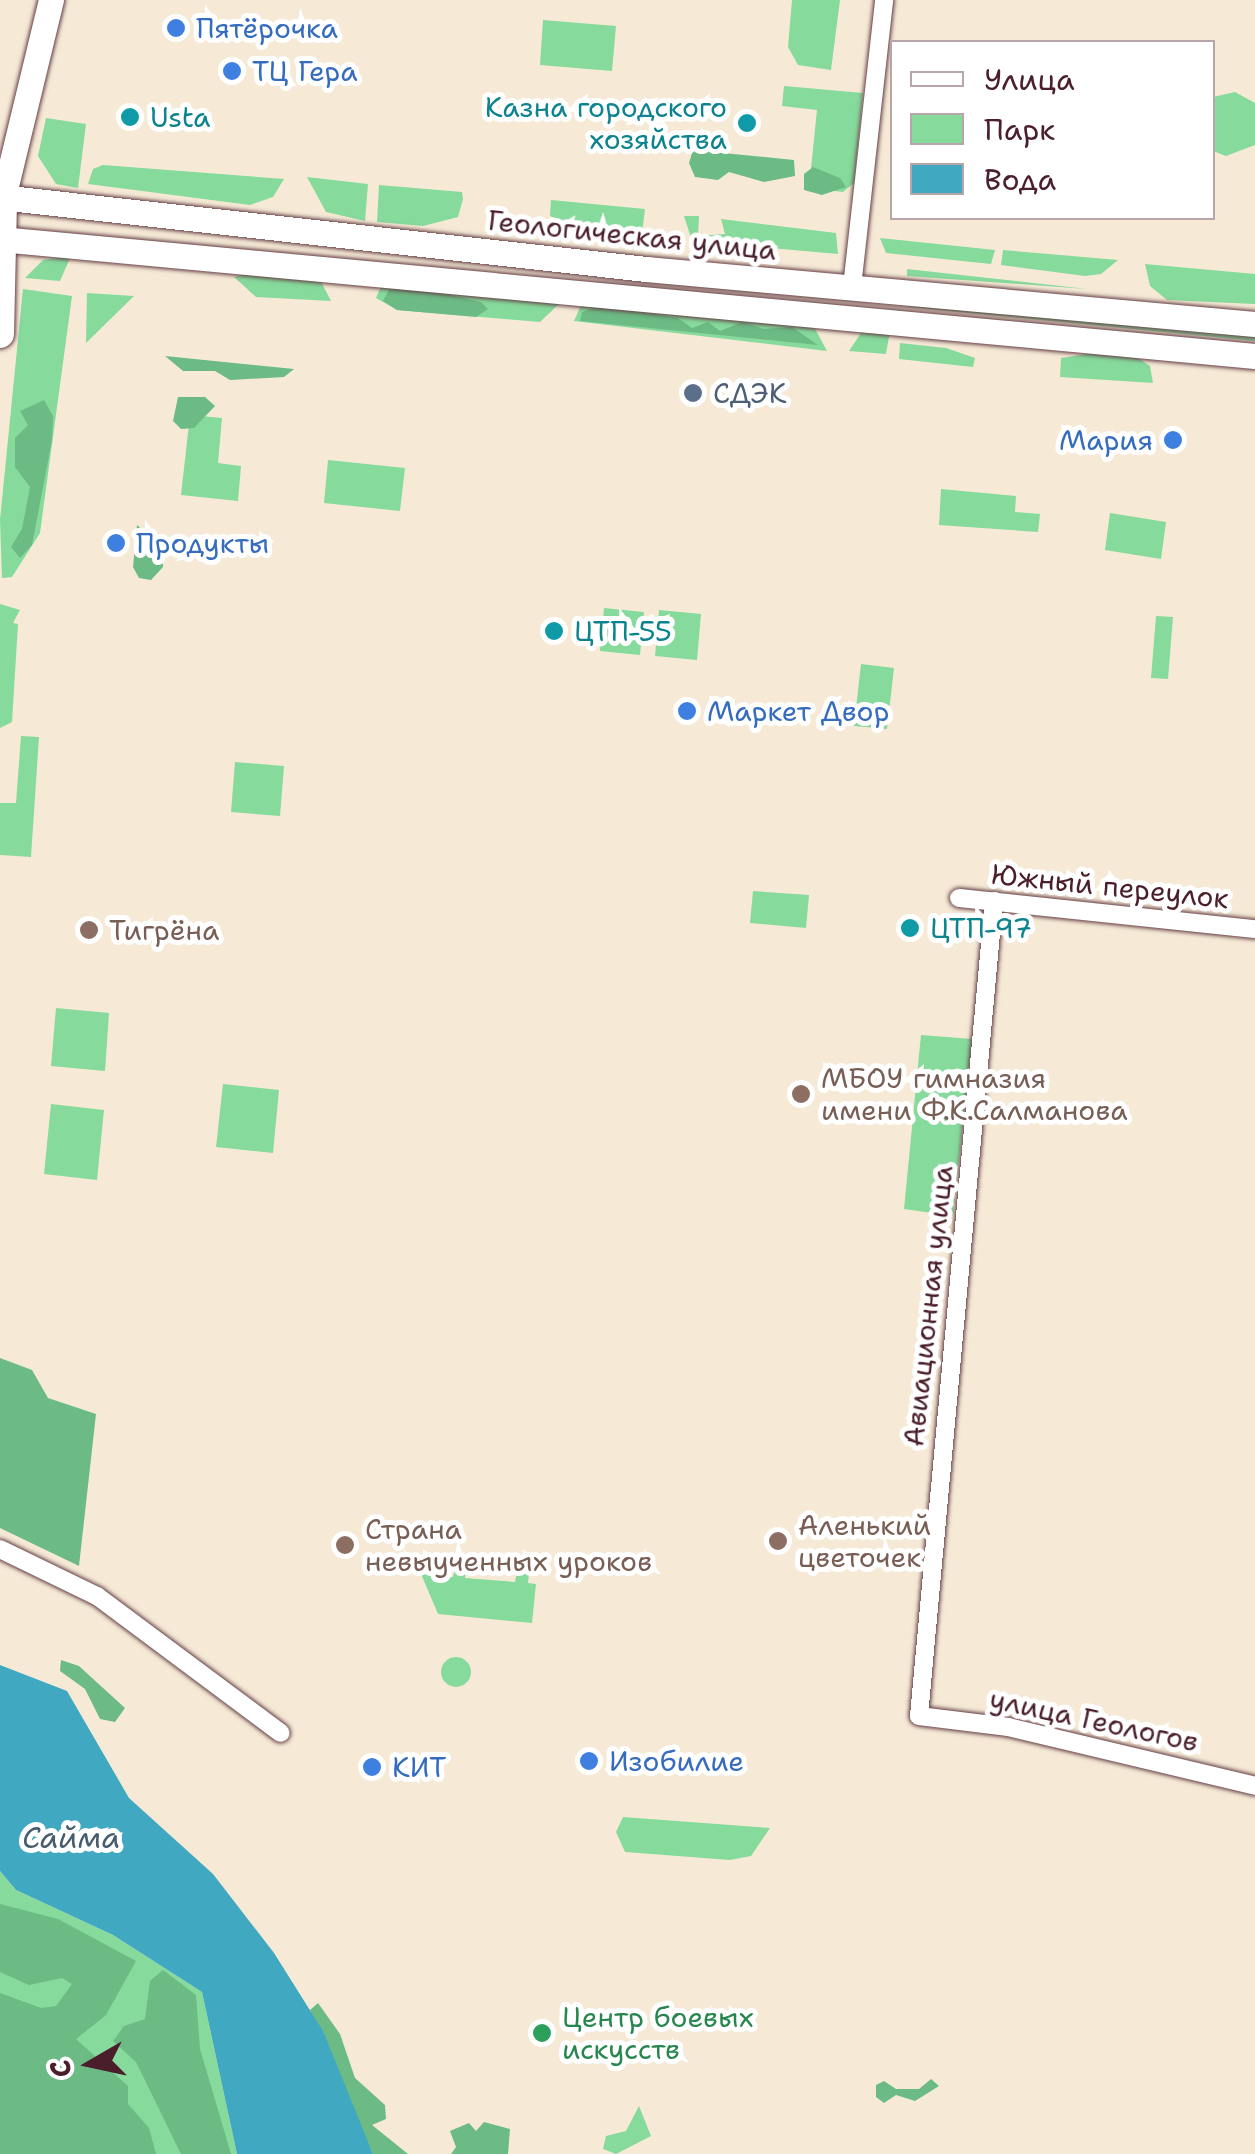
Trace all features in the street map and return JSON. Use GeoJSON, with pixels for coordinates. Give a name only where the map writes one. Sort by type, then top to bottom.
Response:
{"type":"FeatureCollection","features":[{"type":"Feature","properties":{"kind":"main road"},"geometry":{"type":"LineString","coordinates":[[0,334],[1,198],[52,0]]}},
{"type":"Feature","properties":{"kind":"main road","name":"Геологическая улица"},"geometry":{"type":"LineString","coordinates":[[1,198],[852,287],[1255,324]]}},
{"type":"Feature","properties":{"kind":"main road","name":"Геологическая улица"},"geometry":{"type":"LineString","coordinates":[[3,239],[1255,356]]}},
{"type":"Feature","properties":{"kind":"street"},"geometry":{"type":"LineString","coordinates":[[852,287],[884,0]]}},
{"type":"Feature","properties":{"kind":"street","name":"Южный переулок"},"geometry":{"type":"LineString","coordinates":[[959,898],[1255,929]]}},
{"type":"Feature","properties":{"kind":"street","name":"Авиационная улица"},"geometry":{"type":"LineString","coordinates":[[920,1716],[994,901]]}},
{"type":"Feature","properties":{"kind":"street"},"geometry":{"type":"LineString","coordinates":[[0,1550],[96,1596],[282,1733]]}},
{"type":"Feature","properties":{"kind":"street","name":"улица Геологов"},"geometry":{"type":"LineString","coordinates":[[920,1716],[1008,1727],[1255,1786]]}},
{"type":"Feature","properties":{"kind":"green space"},"geometry":{"type":"Polygon","coordinates":[[[792,0],[840,0],[831,70],[798,65],[788,47],[792,0]]]}},
{"type":"Feature","properties":{"kind":"green space"},"geometry":{"type":"Polygon","coordinates":[[[543,20],[616,26],[612,71],[540,65],[543,20]]]}},
{"type":"Feature","properties":{"kind":"green space"},"geometry":{"type":"Polygon","coordinates":[[[784,86],[863,93],[854,183],[843,192],[809,188],[817,110],[782,106],[784,86]]]}},
{"type":"Feature","properties":{"kind":"green space"},"geometry":{"type":"Polygon","coordinates":[[[1235,92],[1255,103],[1255,145],[1226,156],[1215,152],[1215,97],[1235,92]]]}},
{"type":"Feature","properties":{"kind":"green space"},"geometry":{"type":"Polygon","coordinates":[[[46,118],[86,124],[78,188],[56,184],[38,156],[46,118]]]}},
{"type":"Feature","properties":{"kind":"green space"},"geometry":{"type":"Polygon","coordinates":[[[693,150],[794,160],[795,176],[764,182],[729,172],[718,180],[695,177],[689,163],[693,150]]]}},
{"type":"Feature","properties":{"kind":"green space"},"geometry":{"type":"Polygon","coordinates":[[[103,165],[284,179],[273,197],[250,205],[88,184],[93,169],[103,165]]]}},
{"type":"Feature","properties":{"kind":"green space"},"geometry":{"type":"Polygon","coordinates":[[[813,167],[840,178],[846,187],[822,195],[804,190],[804,174],[813,167]]]}},
{"type":"Feature","properties":{"kind":"green space"},"geometry":{"type":"Polygon","coordinates":[[[307,177],[368,184],[365,221],[326,212],[307,177]]]}},
{"type":"Feature","properties":{"kind":"green space"},"geometry":{"type":"Polygon","coordinates":[[[379,185],[462,192],[458,217],[423,226],[377,222],[379,185]]]}},
{"type":"Feature","properties":{"kind":"green space"},"geometry":{"type":"Polygon","coordinates":[[[551,200],[645,209],[642,233],[586,230],[550,216],[551,200]]]}},
{"type":"Feature","properties":{"kind":"green space"},"geometry":{"type":"Polygon","coordinates":[[[684,216],[699,216],[698,236],[725,234],[721,219],[836,233],[838,254],[692,241],[684,216]]]}},
{"type":"Feature","properties":{"kind":"green space"},"geometry":{"type":"Polygon","coordinates":[[[880,238],[995,250],[991,264],[886,253],[880,238]]]}},
{"type":"Feature","properties":{"kind":"green space"},"geometry":{"type":"Polygon","coordinates":[[[1003,250],[1118,260],[1101,274],[1085,276],[1001,265],[1003,250]]]}},
{"type":"Feature","properties":{"kind":"green space"},"geometry":{"type":"Polygon","coordinates":[[[71,256],[60,281],[25,278],[43,260],[71,256]]]}},
{"type":"Feature","properties":{"kind":"green space"},"geometry":{"type":"Polygon","coordinates":[[[1145,264],[1255,274],[1255,304],[1167,300],[1150,286],[1145,264]]]}},
{"type":"Feature","properties":{"kind":"green space"},"geometry":{"type":"Polygon","coordinates":[[[907,269],[1087,289],[907,276],[907,269]]]}},
{"type":"Feature","properties":{"kind":"green space"},"geometry":{"type":"Polygon","coordinates":[[[258,271],[320,280],[331,301],[256,297],[234,277],[258,271]]]}},
{"type":"Feature","properties":{"kind":"green space"},"geometry":{"type":"Polygon","coordinates":[[[383,282],[560,303],[540,322],[397,310],[376,298],[383,282]]]}},
{"type":"Feature","properties":{"kind":"green space"},"geometry":{"type":"Polygon","coordinates":[[[393,282],[481,302],[488,309],[476,317],[397,310],[383,301],[393,282]]]}},
{"type":"Feature","properties":{"kind":"green space"},"geometry":{"type":"Polygon","coordinates":[[[23,289],[72,296],[40,533],[12,577],[2,578],[0,520],[23,289]]]}},
{"type":"Feature","properties":{"kind":"green space"},"geometry":{"type":"Polygon","coordinates":[[[87,293],[134,296],[86,343],[87,293]]]}},
{"type":"Feature","properties":{"kind":"green space"},"geometry":{"type":"Polygon","coordinates":[[[909,302],[1255,335],[1255,341],[909,307],[909,302]]]}},
{"type":"Feature","properties":{"kind":"green space"},"geometry":{"type":"Polygon","coordinates":[[[582,303],[813,325],[827,351],[574,321],[582,303]]]}},
{"type":"Feature","properties":{"kind":"green space"},"geometry":{"type":"Polygon","coordinates":[[[599,306],[678,318],[692,328],[708,322],[720,331],[742,322],[764,329],[792,327],[818,345],[580,321],[582,312],[599,306]]]}},
{"type":"Feature","properties":{"kind":"green space"},"geometry":{"type":"Polygon","coordinates":[[[890,331],[886,354],[849,351],[861,333],[890,331]]]}},
{"type":"Feature","properties":{"kind":"green space"},"geometry":{"type":"Polygon","coordinates":[[[900,343],[946,348],[975,358],[973,367],[899,359],[900,343]]]}},
{"type":"Feature","properties":{"kind":"green space"},"geometry":{"type":"Polygon","coordinates":[[[1094,353],[1135,356],[1150,366],[1153,383],[1060,377],[1061,358],[1094,353]]]}},
{"type":"Feature","properties":{"kind":"green space"},"geometry":{"type":"Polygon","coordinates":[[[165,356],[294,369],[284,377],[230,380],[215,371],[183,371],[165,356]]]}},
{"type":"Feature","properties":{"kind":"green space"},"geometry":{"type":"Polygon","coordinates":[[[178,397],[205,397],[215,406],[194,428],[181,429],[173,421],[178,397]]]}},
{"type":"Feature","properties":{"kind":"green space"},"geometry":{"type":"Polygon","coordinates":[[[44,400],[53,416],[52,440],[32,545],[20,558],[11,547],[22,529],[30,487],[15,467],[15,438],[28,425],[20,411],[44,400]]]}},
{"type":"Feature","properties":{"kind":"green space"},"geometry":{"type":"Polygon","coordinates":[[[190,415],[222,418],[218,463],[241,466],[238,501],[181,495],[190,415]]]}},
{"type":"Feature","properties":{"kind":"green space"},"geometry":{"type":"Polygon","coordinates":[[[328,460],[405,468],[400,511],[324,503],[328,460]]]}},
{"type":"Feature","properties":{"kind":"green space"},"geometry":{"type":"Polygon","coordinates":[[[941,489],[1016,496],[1015,512],[1040,514],[1038,532],[939,525],[941,489]]]}},
{"type":"Feature","properties":{"kind":"green space"},"geometry":{"type":"Polygon","coordinates":[[[1110,513],[1166,522],[1161,559],[1105,550],[1110,513]]]}},
{"type":"Feature","properties":{"kind":"green space"},"geometry":{"type":"Polygon","coordinates":[[[137,525],[162,549],[163,567],[151,580],[139,578],[133,567],[137,525]]]}},
{"type":"Feature","properties":{"kind":"green space"},"geometry":{"type":"Polygon","coordinates":[[[0,604],[20,610],[13,623],[18,624],[12,722],[0,728],[0,604]]]}},
{"type":"Feature","properties":{"kind":"green space"},"geometry":{"type":"Polygon","coordinates":[[[604,608],[644,612],[640,655],[600,651],[604,608]]]}},
{"type":"Feature","properties":{"kind":"green space"},"geometry":{"type":"Polygon","coordinates":[[[659,610],[701,614],[697,660],[655,656],[659,610]]]}},
{"type":"Feature","properties":{"kind":"green space"},"geometry":{"type":"Polygon","coordinates":[[[1156,616],[1173,617],[1168,679],[1151,678],[1156,616]]]}},
{"type":"Feature","properties":{"kind":"green space"},"geometry":{"type":"Polygon","coordinates":[[[861,664],[894,668],[887,729],[854,726],[861,664]]]}},
{"type":"Feature","properties":{"kind":"green space"},"geometry":{"type":"Polygon","coordinates":[[[21,736],[39,737],[31,857],[0,855],[0,803],[16,803],[21,736]]]}},
{"type":"Feature","properties":{"kind":"green space"},"geometry":{"type":"Polygon","coordinates":[[[235,762],[284,766],[280,816],[231,812],[235,762]]]}},
{"type":"Feature","properties":{"kind":"green space"},"geometry":{"type":"Polygon","coordinates":[[[753,891],[809,895],[806,928],[750,923],[753,891]]]}},
{"type":"Feature","properties":{"kind":"green space"},"geometry":{"type":"Polygon","coordinates":[[[56,1008],[109,1013],[105,1071],[51,1066],[56,1008]]]}},
{"type":"Feature","properties":{"kind":"green space"},"geometry":{"type":"Polygon","coordinates":[[[921,1035],[972,1039],[953,1216],[904,1209],[921,1035]]]}},
{"type":"Feature","properties":{"kind":"green space"},"geometry":{"type":"Polygon","coordinates":[[[223,1084],[279,1090],[273,1153],[216,1147],[223,1084]]]}},
{"type":"Feature","properties":{"kind":"green space"},"geometry":{"type":"Polygon","coordinates":[[[51,1104],[104,1110],[97,1180],[44,1174],[51,1104]]]}},
{"type":"Feature","properties":{"kind":"green space"},"geometry":{"type":"Polygon","coordinates":[[[0,1358],[32,1370],[48,1398],[96,1414],[79,1566],[0,1528],[0,1358]]]}},
{"type":"Feature","properties":{"kind":"green space"},"geometry":{"type":"Polygon","coordinates":[[[455,1568],[466,1569],[465,1578],[515,1582],[517,1572],[529,1573],[528,1583],[536,1584],[532,1623],[438,1614],[421,1574],[453,1577],[455,1568]]]}},
{"type":"Feature","properties":{"kind":"green space"},"geometry":{"type":"Polygon","coordinates":[[[456,1657],[467,1661],[471,1672],[467,1683],[456,1687],[445,1683],[441,1672],[445,1661],[456,1657]]]}},
{"type":"Feature","properties":{"kind":"green space"},"geometry":{"type":"Polygon","coordinates":[[[61,1660],[79,1666],[125,1708],[115,1722],[100,1719],[85,1689],[60,1671],[61,1660]]]}},
{"type":"Feature","properties":{"kind":"green space"},"geometry":{"type":"Polygon","coordinates":[[[623,1817],[770,1828],[751,1856],[730,1860],[625,1852],[616,1832],[623,1817]]]}},
{"type":"Feature","properties":{"kind":"green space"},"geometry":{"type":"Polygon","coordinates":[[[0,1871],[16,1890],[113,1935],[202,1992],[237,2154],[0,2154],[0,1871]]]}},
{"type":"Feature","properties":{"kind":"green space"},"geometry":{"type":"Polygon","coordinates":[[[0,1904],[58,1919],[136,1961],[106,2015],[76,2039],[128,2086],[128,2104],[149,2128],[156,2154],[0,2154],[0,1993],[41,2008],[56,2006],[72,1984],[62,1978],[29,1985],[0,1972],[0,1904]]]}},
{"type":"Feature","properties":{"kind":"green space"},"geometry":{"type":"Polygon","coordinates":[[[163,1970],[196,1995],[200,2049],[231,2154],[181,2154],[136,2062],[113,2041],[124,2026],[145,2019],[150,1981],[163,1970]]]}},
{"type":"Feature","properties":{"kind":"green space"},"geometry":{"type":"Polygon","coordinates":[[[318,2003],[340,2034],[355,2078],[385,2105],[386,2119],[372,2125],[408,2154],[373,2154],[310,2010],[318,2003]]]}},
{"type":"Feature","properties":{"kind":"green space"},"geometry":{"type":"Polygon","coordinates":[[[931,2079],[939,2086],[915,2101],[896,2095],[884,2103],[876,2097],[876,2085],[884,2081],[896,2089],[919,2089],[931,2079]]]}},
{"type":"Feature","properties":{"kind":"green space"},"geometry":{"type":"Polygon","coordinates":[[[639,2106],[651,2136],[616,2154],[603,2149],[606,2136],[626,2131],[639,2106]]]}},
{"type":"Feature","properties":{"kind":"green space"},"geometry":{"type":"Polygon","coordinates":[[[484,2122],[510,2129],[508,2154],[451,2154],[456,2147],[450,2131],[469,2123],[476,2131],[484,2122]]]}},
{"type":"Feature","properties":{"kind":"water","name":"Сайма"},"geometry":{"type":"Polygon","coordinates":[[[0,1665],[67,1691],[129,1798],[213,1874],[274,1953],[323,2031],[373,2154],[237,2154],[202,1992],[113,1935],[16,1890],[0,1871],[0,1665]]]}},
{"type":"Feature","properties":{"kind":"place","name":"Пятёрочка"},"geometry":{"type":"Point","coordinates":[176,28]}},
{"type":"Feature","properties":{"kind":"place","name":"ТЦ Гера"},"geometry":{"type":"Point","coordinates":[232,71]}},
{"type":"Feature","properties":{"kind":"place","name":"Usta"},"geometry":{"type":"Point","coordinates":[130,117]}},
{"type":"Feature","properties":{"kind":"place","name":"Казна городского хозяйства"},"geometry":{"type":"Point","coordinates":[747,123]}},
{"type":"Feature","properties":{"kind":"place","name":"СДЭК"},"geometry":{"type":"Point","coordinates":[693,393]}},
{"type":"Feature","properties":{"kind":"place","name":"Мария"},"geometry":{"type":"Point","coordinates":[1173,440]}},
{"type":"Feature","properties":{"kind":"place","name":"Продукты"},"geometry":{"type":"Point","coordinates":[116,543]}},
{"type":"Feature","properties":{"kind":"place","name":"ЦТП-55"},"geometry":{"type":"Point","coordinates":[554,631]}},
{"type":"Feature","properties":{"kind":"place","name":"Маркет Двор"},"geometry":{"type":"Point","coordinates":[687,711]}},
{"type":"Feature","properties":{"kind":"place","name":"ЦТП-97"},"geometry":{"type":"Point","coordinates":[910,928]}},
{"type":"Feature","properties":{"kind":"place","name":"Тигрёна"},"geometry":{"type":"Point","coordinates":[89,930]}},
{"type":"Feature","properties":{"kind":"place","name":"МБОУ гимназия имени Ф.К.Салманова"},"geometry":{"type":"Point","coordinates":[801,1094]}},
{"type":"Feature","properties":{"kind":"place","name":"Аленький цветочек"},"geometry":{"type":"Point","coordinates":[778,1541]}},
{"type":"Feature","properties":{"kind":"place","name":"Страна невыученных уроков"},"geometry":{"type":"Point","coordinates":[345,1545]}},
{"type":"Feature","properties":{"kind":"place","name":"Изобилие"},"geometry":{"type":"Point","coordinates":[589,1761]}},
{"type":"Feature","properties":{"kind":"place","name":"КИТ"},"geometry":{"type":"Point","coordinates":[372,1767]}},
{"type":"Feature","properties":{"kind":"place","name":"Центр боевых искусств"},"geometry":{"type":"Point","coordinates":[542,2033]}}]}
